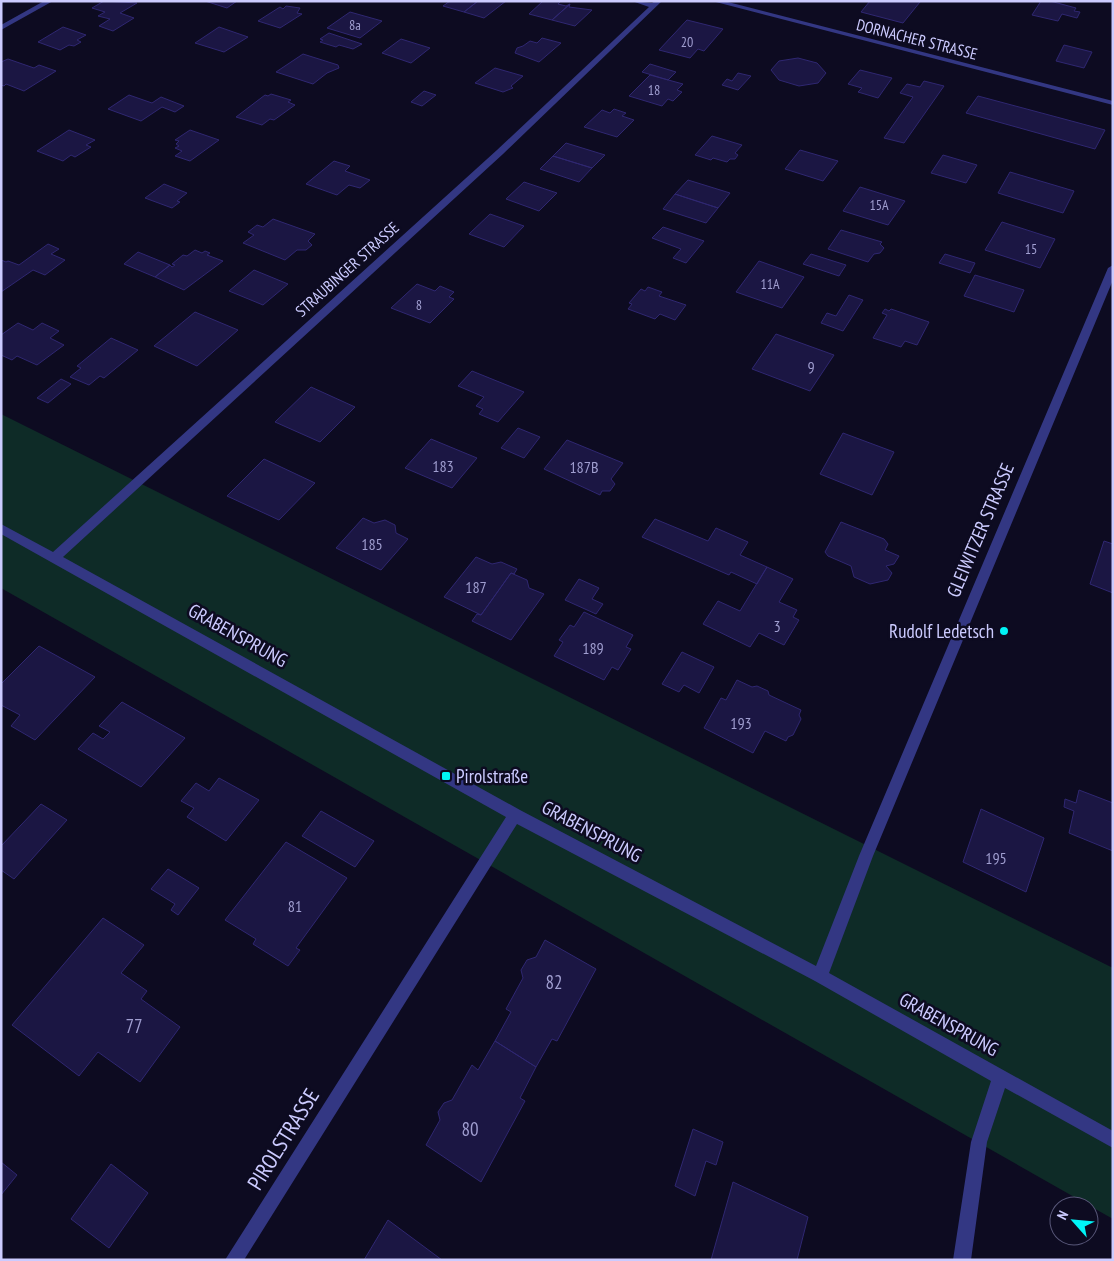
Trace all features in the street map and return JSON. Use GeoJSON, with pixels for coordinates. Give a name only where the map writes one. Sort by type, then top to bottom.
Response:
{"type":"FeatureCollection","features":[{"type":"Feature","properties":{"kind":"street"},"geometry":{"type":"LineString","coordinates":[[1,28],[50,1]]}},
{"type":"Feature","properties":{"kind":"street"},"geometry":{"type":"LineString","coordinates":[[635,1],[657,4]]}},
{"type":"Feature","properties":{"kind":"street","name":"DORNACHER STRASSE"},"geometry":{"type":"LineString","coordinates":[[714,1],[1113,103]]}},
{"type":"Feature","properties":{"kind":"street","name":"STRAUBINGER STRASSE"},"geometry":{"type":"LineString","coordinates":[[55,557],[500,152],[657,4]]}},
{"type":"Feature","properties":{"kind":"street","name":"GLEIWITZER STRASSE"},"geometry":{"type":"LineString","coordinates":[[820,976],[866,856],[1113,268]]}},
{"type":"Feature","properties":{"kind":"street","name":"GRABENSPRUNG"},"geometry":{"type":"LineString","coordinates":[[1,528],[515,815],[820,976],[1113,1140]]}},
{"type":"Feature","properties":{"kind":"street","name":"PIROLSTRASSE"},"geometry":{"type":"LineString","coordinates":[[234,1260],[515,815]]}},
{"type":"Feature","properties":{"kind":"street"},"geometry":{"type":"LineString","coordinates":[[962,1260],[979,1142],[1000,1078]]}},
{"type":"Feature","properties":{"kind":"green space"},"geometry":{"type":"Polygon","coordinates":[[[1,414],[1113,968],[1113,1219],[1099,1211],[1099,1196],[1072,1196],[1,588],[1,414]]]}},
{"type":"Feature","properties":{"kind":"building"},"geometry":{"type":"Polygon","coordinates":[[[104,1],[137,3],[120,13],[134,18],[113,31],[99,26],[110,19],[98,16],[105,12],[92,8],[104,1]]]}},
{"type":"Feature","properties":{"kind":"building"},"geometry":{"type":"Polygon","coordinates":[[[205,1],[237,1],[227,8],[205,1]]]}},
{"type":"Feature","properties":{"kind":"building"},"geometry":{"type":"Polygon","coordinates":[[[450,1],[478,1],[464,12],[443,6],[450,1]]]}},
{"type":"Feature","properties":{"kind":"building"},"geometry":{"type":"Polygon","coordinates":[[[478,1],[506,1],[484,18],[464,12],[478,1]]]}},
{"type":"Feature","properties":{"kind":"building"},"geometry":{"type":"Polygon","coordinates":[[[543,1],[558,1],[560,2],[558,4],[566,6],[570,4],[552,20],[529,14],[543,1]]]}},
{"type":"Feature","properties":{"kind":"building"},"geometry":{"type":"Polygon","coordinates":[[[870,1],[920,2],[903,23],[861,12],[870,1]]]}},
{"type":"Feature","properties":{"kind":"building"},"geometry":{"type":"Polygon","coordinates":[[[1041,1],[1050,1],[1076,8],[1074,11],[1080,12],[1077,18],[1062,14],[1058,21],[1032,15],[1041,1]]]}},
{"type":"Feature","properties":{"kind":"building"},"geometry":{"type":"Polygon","coordinates":[[[570,4],[569,7],[592,10],[575,26],[552,20],[570,4]]]}},
{"type":"Feature","properties":{"kind":"building"},"geometry":{"type":"Polygon","coordinates":[[[286,6],[300,8],[297,13],[302,14],[280,28],[258,21],[280,7],[283,9],[286,6]]]}},
{"type":"Feature","properties":{"kind":"building"},"geometry":{"type":"Polygon","coordinates":[[[350,12],[382,21],[360,38],[327,28],[350,12]]]}},
{"type":"Feature","properties":{"kind":"building"},"geometry":{"type":"Polygon","coordinates":[[[687,20],[723,29],[704,51],[698,49],[690,58],[659,50],[687,20]]]}},
{"type":"Feature","properties":{"kind":"building"},"geometry":{"type":"Polygon","coordinates":[[[63,27],[86,35],[77,40],[81,42],[60,50],[38,42],[63,27]]]}},
{"type":"Feature","properties":{"kind":"building"},"geometry":{"type":"Polygon","coordinates":[[[219,27],[248,37],[224,52],[195,43],[219,27]]]}},
{"type":"Feature","properties":{"kind":"building"},"geometry":{"type":"Polygon","coordinates":[[[329,33],[362,44],[353,49],[339,45],[336,47],[320,42],[323,40],[320,39],[329,33]]]}},
{"type":"Feature","properties":{"kind":"building"},"geometry":{"type":"Polygon","coordinates":[[[542,38],[561,43],[539,62],[515,53],[517,48],[530,41],[537,43],[542,38]]]}},
{"type":"Feature","properties":{"kind":"building"},"geometry":{"type":"Polygon","coordinates":[[[401,39],[430,48],[411,63],[382,53],[401,39]]]}},
{"type":"Feature","properties":{"kind":"building"},"geometry":{"type":"Polygon","coordinates":[[[1064,45],[1092,52],[1084,68],[1056,61],[1064,45]]]}},
{"type":"Feature","properties":{"kind":"building"},"geometry":{"type":"Polygon","coordinates":[[[303,54],[338,65],[339,68],[327,73],[313,84],[276,72],[303,54]]]}},
{"type":"Feature","properties":{"kind":"building"},"geometry":{"type":"Polygon","coordinates":[[[798,58],[817,63],[826,73],[818,83],[799,86],[779,80],[771,70],[779,61],[798,58]]]}},
{"type":"Feature","properties":{"kind":"building"},"geometry":{"type":"Polygon","coordinates":[[[8,59],[34,68],[39,65],[56,71],[24,91],[6,84],[4,86],[1,85],[1,62],[8,59]]]}},
{"type":"Feature","properties":{"kind":"building"},"geometry":{"type":"Polygon","coordinates":[[[650,64],[676,72],[668,80],[642,72],[650,64]]]}},
{"type":"Feature","properties":{"kind":"building"},"geometry":{"type":"Polygon","coordinates":[[[495,68],[523,76],[511,86],[513,88],[503,92],[475,83],[495,68]]]}},
{"type":"Feature","properties":{"kind":"building"},"geometry":{"type":"Polygon","coordinates":[[[860,70],[892,78],[878,98],[858,92],[862,88],[848,84],[860,70]]]}},
{"type":"Feature","properties":{"kind":"building"},"geometry":{"type":"Polygon","coordinates":[[[738,73],[751,76],[738,90],[722,85],[727,79],[732,81],[738,73]]]}},
{"type":"Feature","properties":{"kind":"building"},"geometry":{"type":"Polygon","coordinates":[[[650,75],[683,84],[677,90],[682,92],[673,101],[668,99],[662,106],[629,96],[650,75]]]}},
{"type":"Feature","properties":{"kind":"building"},"geometry":{"type":"Polygon","coordinates":[[[924,81],[944,86],[904,143],[884,138],[913,97],[900,93],[907,84],[920,87],[924,81]]]}},
{"type":"Feature","properties":{"kind":"building"},"geometry":{"type":"Polygon","coordinates":[[[424,91],[436,95],[422,106],[411,102],[424,91]]]}},
{"type":"Feature","properties":{"kind":"building"},"geometry":{"type":"Polygon","coordinates":[[[271,94],[291,100],[288,102],[295,105],[274,120],[270,119],[262,125],[236,117],[265,95],[271,94]]]}},
{"type":"Feature","properties":{"kind":"building"},"geometry":{"type":"Polygon","coordinates":[[[129,95],[152,103],[161,97],[184,106],[175,112],[162,107],[141,121],[108,109],[129,95]]]}},
{"type":"Feature","properties":{"kind":"building"},"geometry":{"type":"Polygon","coordinates":[[[978,96],[1105,130],[1095,149],[966,113],[978,96]]]}},
{"type":"Feature","properties":{"kind":"building"},"geometry":{"type":"Polygon","coordinates":[[[614,109],[626,113],[622,116],[634,120],[617,137],[584,127],[602,110],[610,113],[614,109]]]}},
{"type":"Feature","properties":{"kind":"building"},"geometry":{"type":"Polygon","coordinates":[[[69,130],[95,140],[86,145],[91,147],[75,157],[71,155],[63,161],[37,151],[69,130]]]}},
{"type":"Feature","properties":{"kind":"building"},"geometry":{"type":"Polygon","coordinates":[[[190,130],[219,140],[190,161],[175,156],[182,151],[175,148],[179,146],[176,144],[179,141],[175,140],[190,130]]]}},
{"type":"Feature","properties":{"kind":"building"},"geometry":{"type":"Polygon","coordinates":[[[712,136],[742,145],[735,153],[738,155],[735,159],[730,159],[727,162],[695,155],[712,136]]]}},
{"type":"Feature","properties":{"kind":"building"},"geometry":{"type":"Polygon","coordinates":[[[566,143],[605,155],[592,168],[553,156],[566,143]]]}},
{"type":"Feature","properties":{"kind":"building"},"geometry":{"type":"Polygon","coordinates":[[[800,150],[838,161],[823,181],[785,169],[800,150]]]}},
{"type":"Feature","properties":{"kind":"building"},"geometry":{"type":"Polygon","coordinates":[[[943,155],[977,165],[966,183],[931,173],[943,155]]]}},
{"type":"Feature","properties":{"kind":"building"},"geometry":{"type":"Polygon","coordinates":[[[553,156],[592,168],[579,182],[540,169],[553,156]]]}},
{"type":"Feature","properties":{"kind":"building"},"geometry":{"type":"Polygon","coordinates":[[[334,161],[350,166],[345,171],[370,180],[360,188],[349,185],[337,195],[306,184],[334,161]]]}},
{"type":"Feature","properties":{"kind":"building"},"geometry":{"type":"Polygon","coordinates":[[[1010,172],[1074,191],[1063,213],[998,193],[1010,172]]]}},
{"type":"Feature","properties":{"kind":"building"},"geometry":{"type":"Polygon","coordinates":[[[688,180],[730,193],[718,208],[675,194],[688,180]]]}},
{"type":"Feature","properties":{"kind":"building"},"geometry":{"type":"Polygon","coordinates":[[[524,182],[557,193],[539,211],[506,199],[524,182]]]}},
{"type":"Feature","properties":{"kind":"building"},"geometry":{"type":"Polygon","coordinates":[[[164,184],[187,193],[172,208],[145,198],[164,184]]]}},
{"type":"Feature","properties":{"kind":"building"},"geometry":{"type":"Polygon","coordinates":[[[860,187],[905,201],[888,225],[843,211],[860,187]]]}},
{"type":"Feature","properties":{"kind":"building"},"geometry":{"type":"Polygon","coordinates":[[[675,194],[718,208],[706,223],[663,209],[675,194]]]}},
{"type":"Feature","properties":{"kind":"building"},"geometry":{"type":"Polygon","coordinates":[[[490,214],[524,226],[504,247],[469,234],[490,214]]]}},
{"type":"Feature","properties":{"kind":"building"},"geometry":{"type":"Polygon","coordinates":[[[273,219],[315,234],[308,241],[312,245],[306,250],[297,250],[285,260],[243,243],[254,235],[248,232],[257,225],[263,227],[273,219]]]}},
{"type":"Feature","properties":{"kind":"building"},"geometry":{"type":"Polygon","coordinates":[[[1002,222],[1055,239],[1040,268],[985,250],[1002,222]]]}},
{"type":"Feature","properties":{"kind":"building"},"geometry":{"type":"Polygon","coordinates":[[[663,227],[704,241],[686,263],[673,258],[681,249],[652,238],[663,227]]]}},
{"type":"Feature","properties":{"kind":"building"},"geometry":{"type":"Polygon","coordinates":[[[841,230],[882,242],[880,244],[884,248],[880,253],[874,254],[868,262],[828,249],[841,230]]]}},
{"type":"Feature","properties":{"kind":"building"},"geometry":{"type":"Polygon","coordinates":[[[48,244],[59,249],[51,254],[65,260],[45,275],[33,270],[1,292],[1,260],[19,265],[48,244]]]}},
{"type":"Feature","properties":{"kind":"building"},"geometry":{"type":"Polygon","coordinates":[[[195,250],[202,253],[205,251],[210,253],[207,255],[223,261],[184,290],[155,277],[170,265],[172,267],[175,265],[172,264],[183,255],[187,256],[195,250]]]}},
{"type":"Feature","properties":{"kind":"building"},"geometry":{"type":"Polygon","coordinates":[[[138,252],[170,265],[155,277],[124,264],[138,252]]]}},
{"type":"Feature","properties":{"kind":"building"},"geometry":{"type":"Polygon","coordinates":[[[811,254],[846,265],[839,276],[803,264],[811,254]]]}},
{"type":"Feature","properties":{"kind":"building"},"geometry":{"type":"Polygon","coordinates":[[[945,254],[975,263],[970,273],[939,263],[945,254]]]}},
{"type":"Feature","properties":{"kind":"building"},"geometry":{"type":"Polygon","coordinates":[[[759,261],[804,277],[782,308],[736,292],[759,261]]]}},
{"type":"Feature","properties":{"kind":"building"},"geometry":{"type":"Polygon","coordinates":[[[254,270],[288,284],[263,305],[229,291],[254,270]]]}},
{"type":"Feature","properties":{"kind":"building"},"geometry":{"type":"Polygon","coordinates":[[[975,275],[1024,290],[1014,312],[964,296],[975,275]]]}},
{"type":"Feature","properties":{"kind":"building"},"geometry":{"type":"Polygon","coordinates":[[[417,284],[435,291],[440,286],[454,292],[449,297],[454,299],[430,323],[391,308],[417,284]]]}},
{"type":"Feature","properties":{"kind":"building"},"geometry":{"type":"Polygon","coordinates":[[[648,287],[662,292],[659,296],[686,305],[675,320],[660,314],[655,319],[628,309],[632,304],[629,303],[641,289],[645,291],[648,287]]]}},
{"type":"Feature","properties":{"kind":"building"},"geometry":{"type":"Polygon","coordinates":[[[849,295],[863,300],[843,331],[821,323],[827,313],[836,316],[849,295]]]}},
{"type":"Feature","properties":{"kind":"building"},"geometry":{"type":"Polygon","coordinates":[[[885,309],[889,311],[891,309],[929,322],[917,345],[905,341],[901,347],[873,338],[887,315],[882,313],[885,309]]]}},
{"type":"Feature","properties":{"kind":"building"},"geometry":{"type":"Polygon","coordinates":[[[195,312],[238,330],[197,366],[154,346],[195,312]]]}},
{"type":"Feature","properties":{"kind":"building"},"geometry":{"type":"Polygon","coordinates":[[[18,323],[33,330],[42,323],[59,331],[50,338],[64,345],[37,365],[17,356],[12,360],[1,355],[1,335],[18,323]]]}},
{"type":"Feature","properties":{"kind":"building"},"geometry":{"type":"Polygon","coordinates":[[[776,334],[834,355],[810,391],[752,369],[776,334]]]}},
{"type":"Feature","properties":{"kind":"building"},"geometry":{"type":"Polygon","coordinates":[[[111,338],[138,350],[104,378],[100,376],[89,385],[70,377],[81,368],[77,366],[111,338]]]}},
{"type":"Feature","properties":{"kind":"building"},"geometry":{"type":"Polygon","coordinates":[[[472,371],[524,392],[498,422],[479,414],[483,409],[476,406],[484,397],[458,386],[472,371]]]}},
{"type":"Feature","properties":{"kind":"building"},"geometry":{"type":"Polygon","coordinates":[[[61,379],[71,384],[48,403],[37,398],[61,379]]]}},
{"type":"Feature","properties":{"kind":"building"},"geometry":{"type":"Polygon","coordinates":[[[311,387],[355,407],[320,442],[275,422],[311,387]]]}},
{"type":"Feature","properties":{"kind":"building"},"geometry":{"type":"Polygon","coordinates":[[[518,428],[540,437],[524,458],[501,448],[518,428]]]}},
{"type":"Feature","properties":{"kind":"building"},"geometry":{"type":"Polygon","coordinates":[[[843,433],[894,452],[872,495],[820,474],[843,433]]]}},
{"type":"Feature","properties":{"kind":"building"},"geometry":{"type":"Polygon","coordinates":[[[431,439],[477,458],[452,488],[405,468],[431,439]]]}},
{"type":"Feature","properties":{"kind":"building"},"geometry":{"type":"Polygon","coordinates":[[[567,440],[623,463],[611,479],[615,484],[610,491],[602,491],[600,495],[544,469],[567,440]]]}},
{"type":"Feature","properties":{"kind":"building"},"geometry":{"type":"Polygon","coordinates":[[[264,459],[315,483],[279,520],[227,496],[264,459]]]}},
{"type":"Feature","properties":{"kind":"building"},"geometry":{"type":"Polygon","coordinates":[[[363,518],[374,523],[385,520],[395,525],[396,533],[408,539],[381,570],[336,548],[363,518]]]}},
{"type":"Feature","properties":{"kind":"building"},"geometry":{"type":"Polygon","coordinates":[[[655,519],[708,541],[716,528],[748,542],[740,555],[767,567],[757,584],[731,572],[729,575],[642,537],[655,519]]]}},
{"type":"Feature","properties":{"kind":"building"},"geometry":{"type":"Polygon","coordinates":[[[841,522],[884,539],[888,544],[885,550],[899,556],[894,564],[886,566],[892,573],[888,580],[870,584],[854,577],[851,566],[828,556],[825,552],[841,522]]]}},
{"type":"Feature","properties":{"kind":"building"},"geometry":{"type":"Polygon","coordinates":[[[1104,541],[1113,544],[1113,593],[1090,584],[1104,541]]]}},
{"type":"Feature","properties":{"kind":"building"},"geometry":{"type":"Polygon","coordinates":[[[476,557],[492,564],[501,562],[517,569],[514,574],[511,573],[481,615],[444,597],[476,557]]]}},
{"type":"Feature","properties":{"kind":"building"},"geometry":{"type":"Polygon","coordinates":[[[767,567],[793,579],[779,602],[797,610],[793,617],[799,620],[784,645],[759,633],[750,647],[703,624],[718,601],[740,611],[767,567]]]}},
{"type":"Feature","properties":{"kind":"building"},"geometry":{"type":"Polygon","coordinates":[[[511,573],[527,580],[529,588],[544,594],[511,640],[472,621],[477,614],[481,615],[511,573]]]}},
{"type":"Feature","properties":{"kind":"building"},"geometry":{"type":"Polygon","coordinates":[[[579,579],[599,588],[592,599],[603,604],[596,614],[565,600],[579,579]]]}},
{"type":"Feature","properties":{"kind":"building"},"geometry":{"type":"Polygon","coordinates":[[[584,612],[633,635],[626,647],[631,649],[618,670],[612,667],[604,680],[554,656],[563,642],[559,640],[570,625],[574,627],[584,612]]]}},
{"type":"Feature","properties":{"kind":"building"},"geometry":{"type":"Polygon","coordinates":[[[39,646],[95,677],[35,740],[11,726],[20,715],[1,705],[1,684],[39,646]]]}},
{"type":"Feature","properties":{"kind":"building"},"geometry":{"type":"Polygon","coordinates":[[[682,652],[714,667],[699,693],[684,685],[679,692],[662,684],[682,652]]]}},
{"type":"Feature","properties":{"kind":"building"},"geometry":{"type":"Polygon","coordinates":[[[737,680],[752,687],[757,686],[768,691],[769,695],[801,710],[799,715],[801,719],[793,735],[788,737],[786,741],[765,731],[753,753],[704,728],[721,698],[726,700],[737,680]]]}},
{"type":"Feature","properties":{"kind":"building"},"geometry":{"type":"Polygon","coordinates":[[[122,702],[185,738],[141,787],[78,749],[93,733],[103,739],[110,732],[99,726],[122,702]]]}},
{"type":"Feature","properties":{"kind":"building"},"geometry":{"type":"Polygon","coordinates":[[[219,778],[259,800],[226,841],[187,817],[194,808],[181,801],[196,783],[209,791],[219,778]]]}},
{"type":"Feature","properties":{"kind":"building"},"geometry":{"type":"Polygon","coordinates":[[[1079,790],[1113,803],[1113,851],[1069,833],[1074,811],[1064,807],[1065,799],[1076,803],[1079,790]]]}},
{"type":"Feature","properties":{"kind":"building"},"geometry":{"type":"Polygon","coordinates":[[[41,804],[67,820],[14,879],[1,870],[1,846],[41,804]]]}},
{"type":"Feature","properties":{"kind":"building"},"geometry":{"type":"Polygon","coordinates":[[[981,809],[1044,838],[1026,892],[963,862],[981,809]]]}},
{"type":"Feature","properties":{"kind":"building"},"geometry":{"type":"Polygon","coordinates":[[[321,811],[374,841],[355,867],[302,836],[321,811]]]}},
{"type":"Feature","properties":{"kind":"building"},"geometry":{"type":"Polygon","coordinates":[[[286,842],[347,878],[296,948],[300,950],[288,966],[253,944],[256,939],[225,920],[286,842]]]}},
{"type":"Feature","properties":{"kind":"building"},"geometry":{"type":"Polygon","coordinates":[[[168,869],[199,888],[178,915],[171,910],[175,904],[151,889],[168,869]]]}},
{"type":"Feature","properties":{"kind":"building"},"geometry":{"type":"Polygon","coordinates":[[[103,918],[144,945],[121,973],[147,991],[141,999],[180,1027],[140,1082],[98,1052],[79,1076],[12,1025],[103,918]]]}},
{"type":"Feature","properties":{"kind":"building"},"geometry":{"type":"Polygon","coordinates":[[[545,940],[596,969],[557,1041],[552,1039],[536,1067],[495,1041],[511,1012],[506,1009],[523,978],[521,970],[527,960],[536,957],[545,940]]]}},
{"type":"Feature","properties":{"kind":"building"},"geometry":{"type":"Polygon","coordinates":[[[495,1041],[536,1067],[520,1098],[525,1101],[481,1182],[426,1145],[440,1120],[438,1112],[444,1103],[452,1100],[472,1065],[478,1070],[495,1041]]]}},
{"type":"Feature","properties":{"kind":"building"},"geometry":{"type":"Polygon","coordinates":[[[693,1129],[723,1142],[716,1165],[706,1161],[695,1196],[675,1186],[693,1129]]]}},
{"type":"Feature","properties":{"kind":"building"},"geometry":{"type":"Polygon","coordinates":[[[1,1162],[17,1175],[1,1195],[1,1162]]]}},
{"type":"Feature","properties":{"kind":"building"},"geometry":{"type":"Polygon","coordinates":[[[111,1164],[148,1193],[109,1248],[71,1219],[111,1164]]]}},
{"type":"Feature","properties":{"kind":"building"},"geometry":{"type":"Polygon","coordinates":[[[733,1182],[808,1217],[797,1260],[711,1260],[733,1182]]]}},
{"type":"Feature","properties":{"kind":"building"},"geometry":{"type":"Polygon","coordinates":[[[388,1220],[442,1260],[364,1260],[388,1220]]]}},
{"type":"Feature","properties":{"kind":"place","name":"Rudolf Ledetsch"},"geometry":{"type":"Point","coordinates":[1004,631]}},
{"type":"Feature","properties":{"kind":"place","name":"Pirolstraße"},"geometry":{"type":"Point","coordinates":[446,776]}}]}
